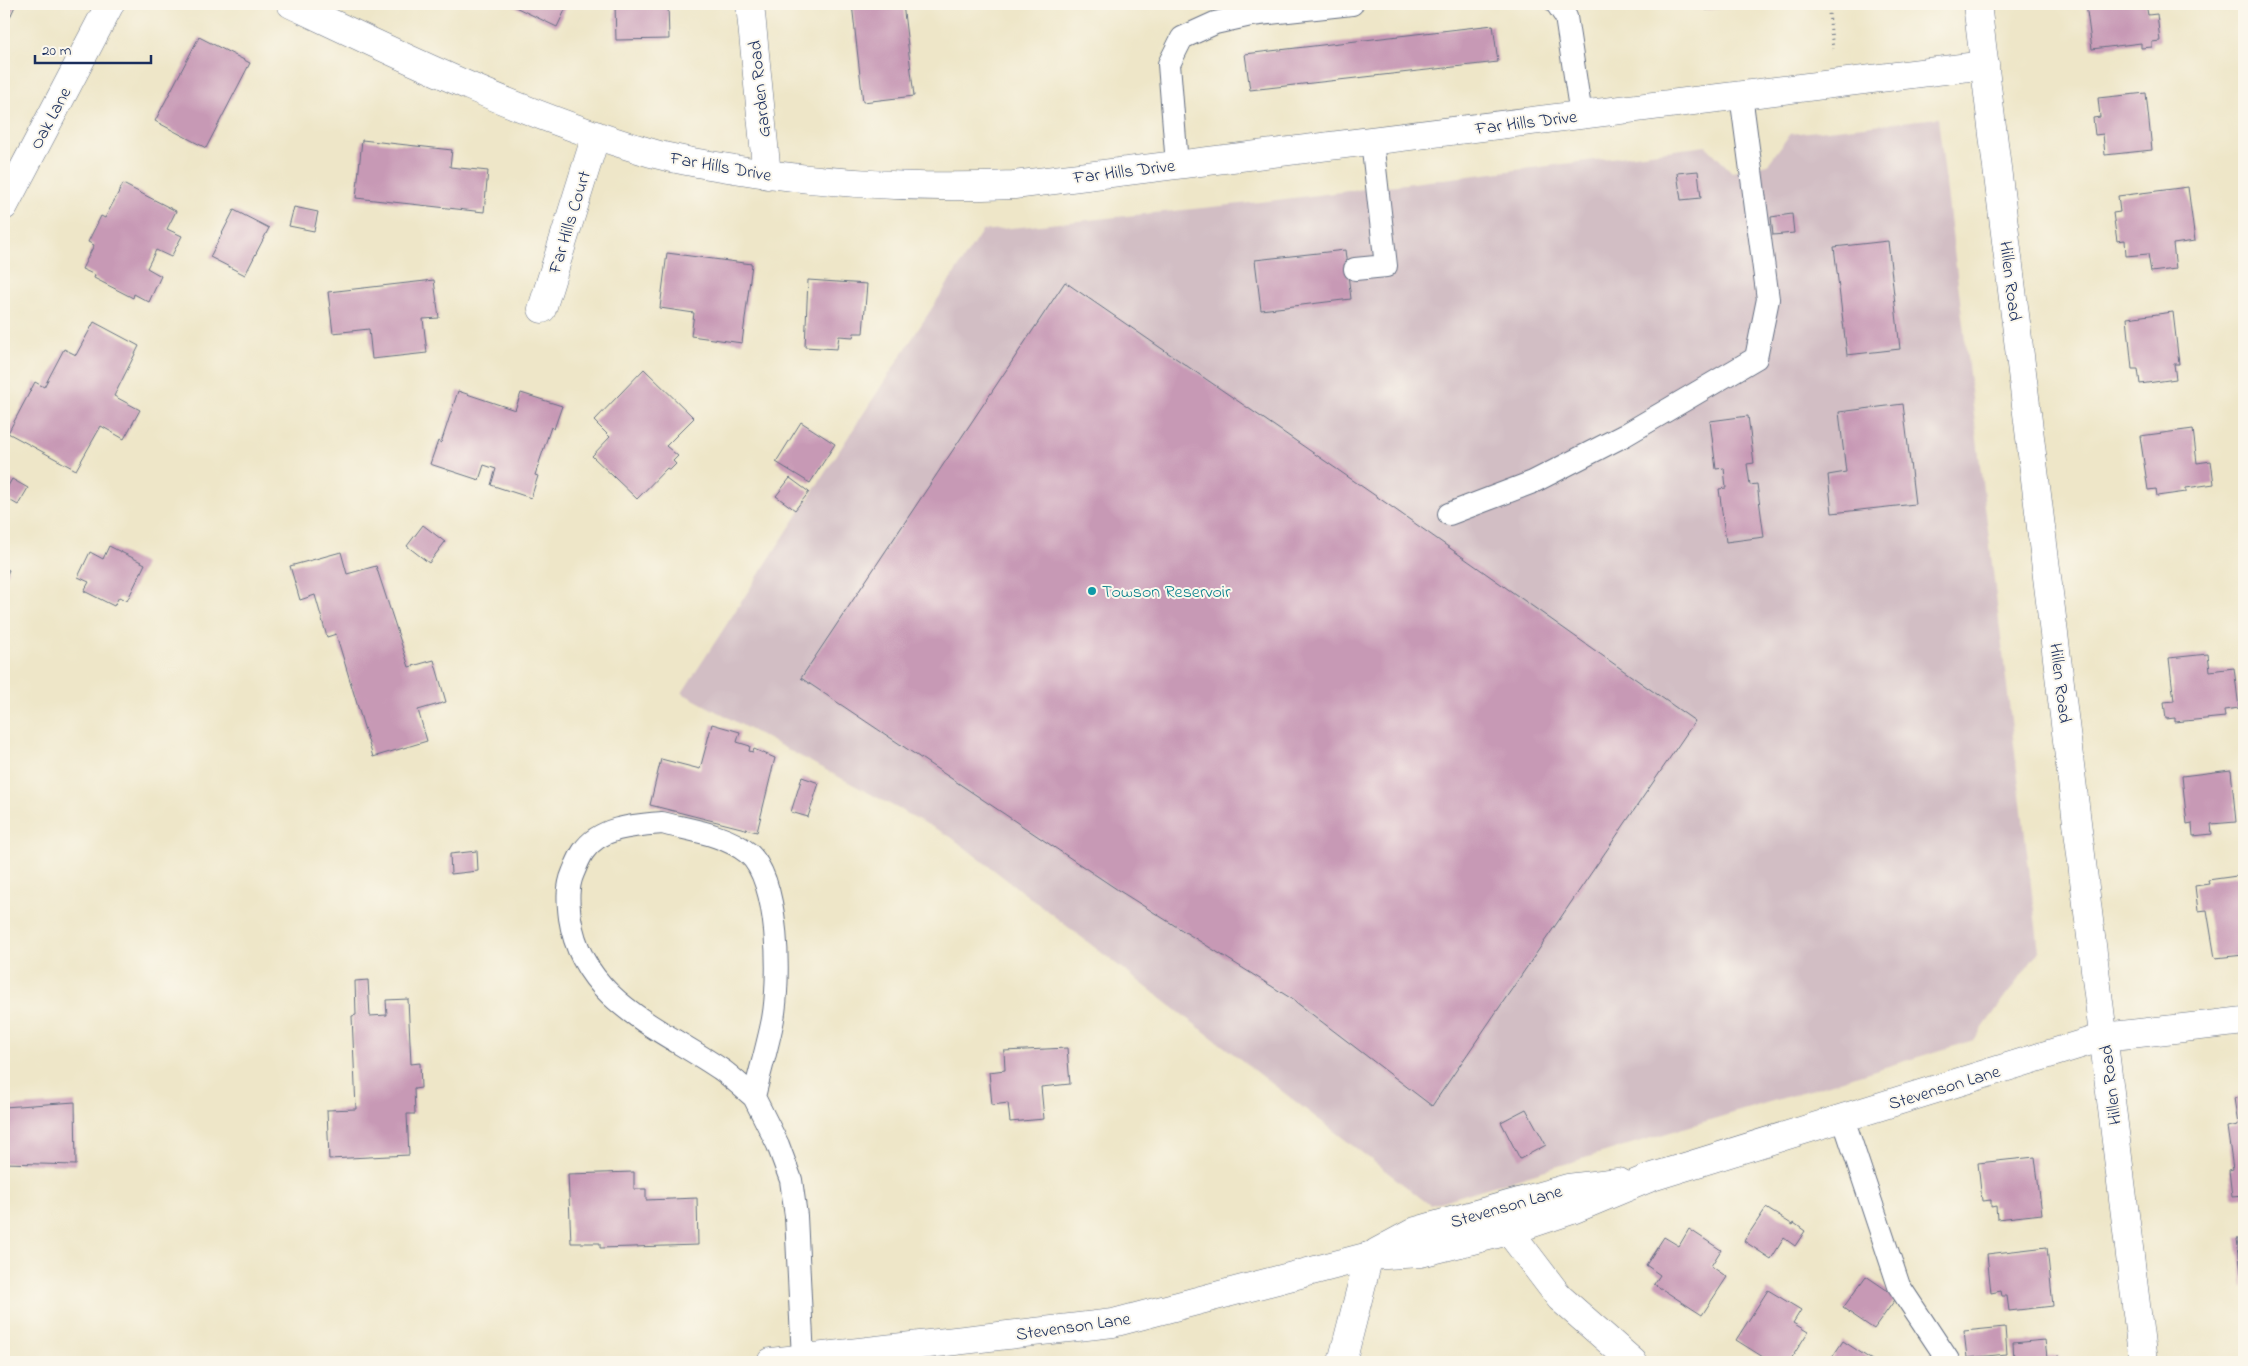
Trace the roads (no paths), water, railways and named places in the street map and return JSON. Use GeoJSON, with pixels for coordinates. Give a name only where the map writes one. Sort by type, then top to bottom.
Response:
{"type":"FeatureCollection","features":[{"type":"Feature","properties":{"kind":"street","name":"Oak Lane"},"geometry":{"type":"LineString","coordinates":[[4,206],[110,4]]}},
{"type":"Feature","properties":{"kind":"street","name":"Far Hills Drive"},"geometry":{"type":"LineString","coordinates":[[291,4],[463,85],[522,110],[646,152],[767,175],[886,185],[960,187],[1014,185],[1984,65]]}},
{"type":"Feature","properties":{"kind":"street","name":"Garden Road"},"geometry":{"type":"LineString","coordinates":[[750,4],[767,175]]}},
{"type":"Feature","properties":{"kind":"street","name":"Hillen Road"},"geometry":{"type":"LineString","coordinates":[[1977,4],[2143,1362]]}},
{"type":"Feature","properties":{"kind":"street","name":"Far Hills Court"},"geometry":{"type":"LineString","coordinates":[[542,309],[596,135]]}},
{"type":"Feature","properties":{"kind":"street","name":"Stevenson Lane"},"geometry":{"type":"LineString","coordinates":[[771,1362],[1113,1323],[1369,1256],[1420,1254],[1509,1231],[1572,1210],[1649,1178],[2104,1037],[2244,1021]]}},
{"type":"Feature","properties":{"kind":"street","name":"Stevenson Lane"},"geometry":{"type":"LineString","coordinates":[[1369,1256],[1416,1231],[1568,1188],[1649,1178]]}},
{"type":"Feature","properties":{"kind":"street"},"geometry":{"type":"LineString","coordinates":[[1509,1231],[1560,1298],[1633,1362]]}},
{"type":"Feature","properties":{"kind":"street"},"geometry":{"type":"LineString","coordinates":[[1342,1362],[1369,1256]]}},
{"type":"Feature","properties":{"kind":"lane"},"geometry":{"type":"LineString","coordinates":[[1177,165],[1169,64],[1182,38],[1215,22],[1252,15],[1352,4]]}},
{"type":"Feature","properties":{"kind":"lane"},"geometry":{"type":"LineString","coordinates":[[1557,4],[1566,17],[1581,115]]}},
{"type":"Feature","properties":{"kind":"lane"},"geometry":{"type":"LineString","coordinates":[[1449,514],[1541,478],[1625,435],[1756,358],[1768,299],[1741,95]]}},
{"type":"Feature","properties":{"kind":"lane"},"geometry":{"type":"LineString","coordinates":[[1355,269],[1386,266],[1372,141]]}},
{"type":"Feature","properties":{"kind":"lane"},"geometry":{"type":"LineString","coordinates":[[754,1097],[774,1018],[777,942],[766,882],[749,854],[731,843],[702,833],[662,823],[627,826],[600,837],[583,851],[570,881],[568,902],[572,934],[585,964],[611,996],[645,1023],[722,1071],[754,1097],[778,1145],[791,1180],[796,1216],[803,1359]]}},
{"type":"Feature","properties":{"kind":"lane"},"geometry":{"type":"LineString","coordinates":[[1843,1118],[1899,1286],[1948,1360]]}},
{"type":"Feature","properties":{"kind":"place","name":"Towson Reservoir"},"geometry":{"type":"Point","coordinates":[1092,591]}}]}
